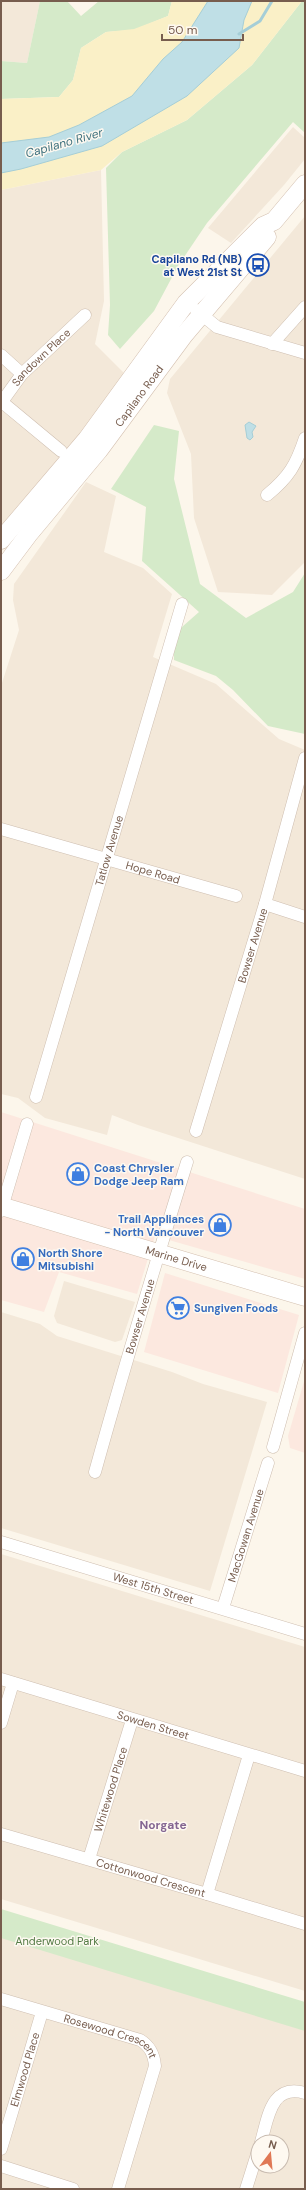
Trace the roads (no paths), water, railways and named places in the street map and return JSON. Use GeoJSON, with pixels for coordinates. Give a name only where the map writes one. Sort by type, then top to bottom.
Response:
{"type":"FeatureCollection","features":[{"type":"Feature","properties":{"kind":"main road","name":"Capilano Road"},"geometry":{"type":"LineString","coordinates":[[1,540],[41,496],[87,439],[186,303],[263,226],[274,221],[305,184]]}},
{"type":"Feature","properties":{"kind":"main road","name":"Capilano Road"},"geometry":{"type":"LineString","coordinates":[[1,571],[99,450],[155,373],[202,314],[271,233],[274,221]]}},
{"type":"Feature","properties":{"kind":"main road"},"geometry":{"type":"LineString","coordinates":[[1,559],[37,512],[41,496]]}},
{"type":"Feature","properties":{"kind":"main road","name":"Marine Drive"},"geometry":{"type":"LineString","coordinates":[[1,1208],[159,1253],[305,1297]]}},
{"type":"Feature","properties":{"kind":"street"},"geometry":{"type":"LineString","coordinates":[[186,303],[217,327],[305,354]]}},
{"type":"Feature","properties":{"kind":"street"},"geometry":{"type":"LineString","coordinates":[[272,344],[305,307]]}},
{"type":"Feature","properties":{"kind":"street","name":"Sandown Place"},"geometry":{"type":"LineString","coordinates":[[2,403],[22,374],[85,315]]}},
{"type":"Feature","properties":{"kind":"street"},"geometry":{"type":"LineString","coordinates":[[1,355],[22,374]]}},
{"type":"Feature","properties":{"kind":"street"},"geometry":{"type":"LineString","coordinates":[[2,403],[62,451]]}},
{"type":"Feature","properties":{"kind":"street"},"geometry":{"type":"LineString","coordinates":[[267,495],[287,477],[294,468],[305,438]]}},
{"type":"Feature","properties":{"kind":"street","name":"Tatlow Avenue"},"geometry":{"type":"LineString","coordinates":[[36,1098],[182,604]]}},
{"type":"Feature","properties":{"kind":"street","name":"Bowser Avenue"},"geometry":{"type":"LineString","coordinates":[[196,1131],[265,904],[305,758]]}},
{"type":"Feature","properties":{"kind":"street","name":"Hope Road"},"geometry":{"type":"LineString","coordinates":[[1,829],[236,896]]}},
{"type":"Feature","properties":{"kind":"street"},"geometry":{"type":"LineString","coordinates":[[265,904],[305,917]]}},
{"type":"Feature","properties":{"kind":"street"},"geometry":{"type":"LineString","coordinates":[[1,1208],[27,1124]]}},
{"type":"Feature","properties":{"kind":"street","name":"Bowser Avenue"},"geometry":{"type":"LineString","coordinates":[[95,1472],[187,1162]]}},
{"type":"Feature","properties":{"kind":"street"},"geometry":{"type":"LineString","coordinates":[[273,1448],[305,1333]]}},
{"type":"Feature","properties":{"kind":"street","name":"MacGowan Avenue"},"geometry":{"type":"LineString","coordinates":[[223,1608],[268,1463]]}},
{"type":"Feature","properties":{"kind":"street","name":"West 15th Street"},"geometry":{"type":"LineString","coordinates":[[1,1542],[305,1634]]}},
{"type":"Feature","properties":{"kind":"street"},"geometry":{"type":"LineString","coordinates":[[1,1723],[7,1681]]}},
{"type":"Feature","properties":{"kind":"street","name":"Sowden Street"},"geometry":{"type":"LineString","coordinates":[[7,1681],[305,1771]]}},
{"type":"Feature","properties":{"kind":"street","name":"Whitewood Place"},"geometry":{"type":"LineString","coordinates":[[89,1859],[132,1720]]}},
{"type":"Feature","properties":{"kind":"street","name":"Cottonwood Crescent"},"geometry":{"type":"LineString","coordinates":[[1,1834],[207,1894],[250,1755]]}},
{"type":"Feature","properties":{"kind":"street"},"geometry":{"type":"LineString","coordinates":[[207,1894],[305,1924]]}},
{"type":"Feature","properties":{"kind":"street","name":"Rosewood Crescent"},"geometry":{"type":"LineString","coordinates":[[1,1998],[42,2012],[140,2040],[148,2045],[154,2058],[155,2066],[118,2189]]}},
{"type":"Feature","properties":{"kind":"street","name":"Elmwood Place"},"geometry":{"type":"LineString","coordinates":[[1,2149],[42,2012]]}},
{"type":"Feature","properties":{"kind":"street"},"geometry":{"type":"LineString","coordinates":[[264,2134],[273,2104],[282,2093],[296,2090],[305,2093]]}},
{"type":"Feature","properties":{"kind":"street"},"geometry":{"type":"LineString","coordinates":[[1,2166],[73,2189]]}},
{"type":"Feature","properties":{"kind":"street"},"geometry":{"type":"LineString","coordinates":[[246,2189],[251,2174]]}},
{"type":"Feature","properties":{"kind":"water","name":"Capilano River"},"geometry":{"type":"Polygon","coordinates":[[[208,1],[252,1],[244,20],[239,48],[187,96],[102,146],[21,169],[1,173],[1,143],[49,137],[79,125],[132,96],[163,59],[182,42],[208,1]]]}},
{"type":"Feature","properties":{"kind":"water"},"geometry":{"type":"Polygon","coordinates":[[[249,422],[256,426],[252,432],[253,437],[250,440],[247,438],[245,425],[249,422]]]}},
{"type":"Feature","properties":{"kind":"waterway"},"geometry":{"type":"LineString","coordinates":[[239,34],[260,21],[272,1]]}},
{"type":"Feature","properties":{"kind":"place","name":"Capilano Rd (NB) at West 21st St"},"geometry":{"type":"Point","coordinates":[258,265]}},
{"type":"Feature","properties":{"kind":"place","name":"Coast Chrysler Dodge Jeep Ram"},"geometry":{"type":"Point","coordinates":[78,1174]}},
{"type":"Feature","properties":{"kind":"place","name":"Trail Appliances - North Vancouver"},"geometry":{"type":"Point","coordinates":[220,1225]}},
{"type":"Feature","properties":{"kind":"place","name":"North Shore Mitsubishi"},"geometry":{"type":"Point","coordinates":[23,1259]}},
{"type":"Feature","properties":{"kind":"place","name":"Sungiven Foods"},"geometry":{"type":"Point","coordinates":[178,1308]}},
{"type":"Feature","properties":{"kind":"district","name":"Norgate"},"geometry":{"type":"Point","coordinates":[163,1825]}},
{"type":"Feature","properties":{"kind":"park label","name":"Anderwood Park"},"geometry":{"type":"Point","coordinates":[57,1941]}}]}
